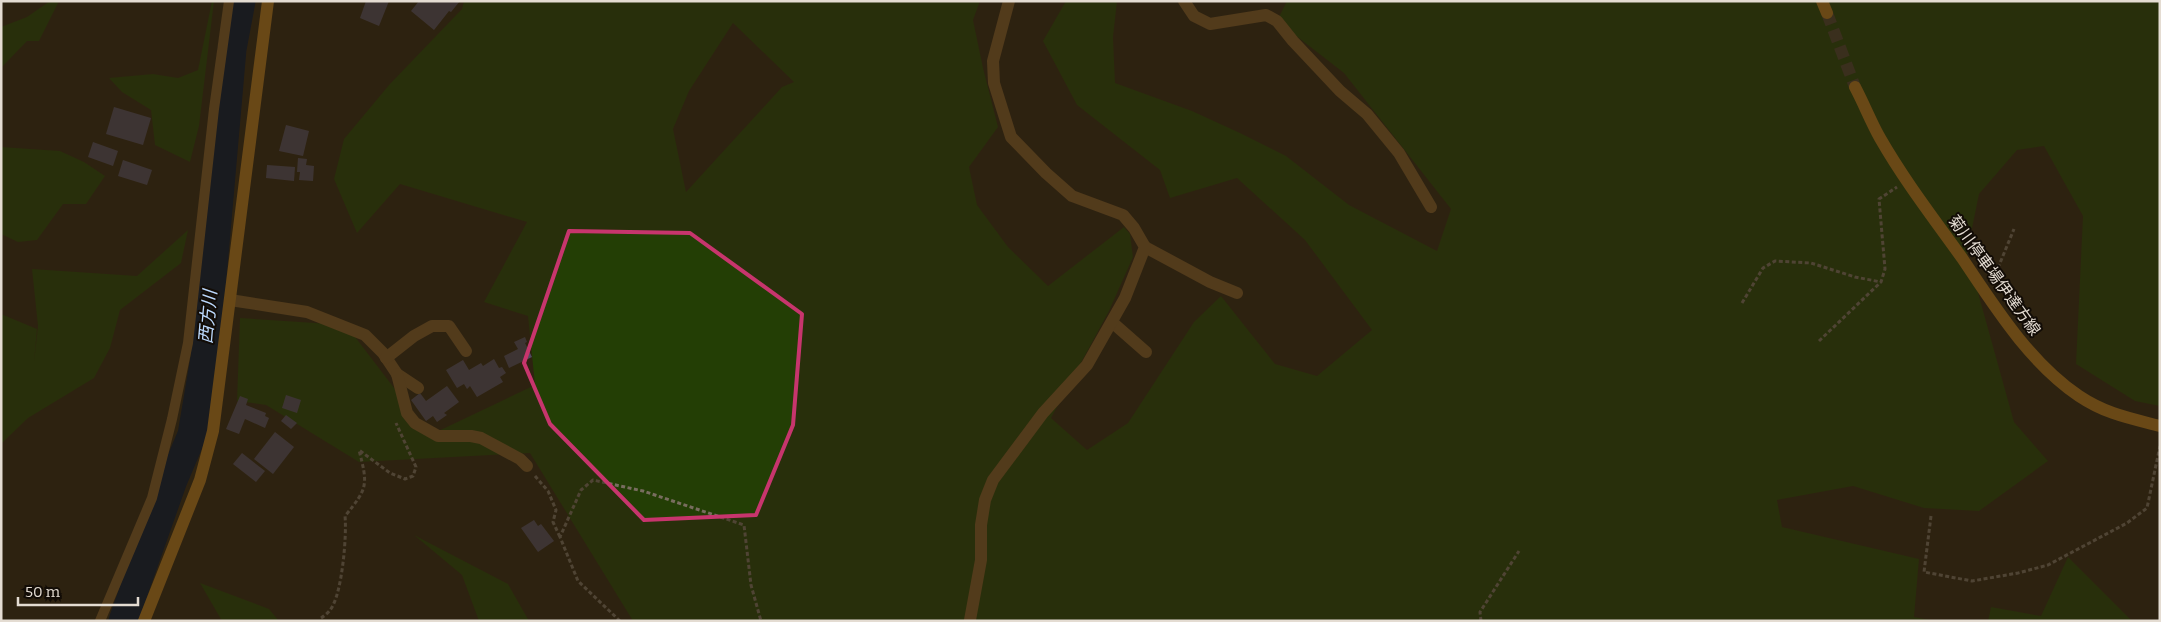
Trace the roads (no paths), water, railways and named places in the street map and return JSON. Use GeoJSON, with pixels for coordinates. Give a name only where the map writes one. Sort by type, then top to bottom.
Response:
{"type":"FeatureCollection","features":[{"type":"Feature","properties":{"kind":"street"},"geometry":{"type":"LineString","coordinates":[[144,621],[200,480],[214,431],[268,1]]}},
{"type":"Feature","properties":{"kind":"street"},"geometry":{"type":"LineString","coordinates":[[1009,1],[992,60],[994,83],[1011,136],[1046,173],[1072,196],[1123,216],[1134,228],[1145,247],[1210,282],[1237,293]]}},
{"type":"Feature","properties":{"kind":"street"},"geometry":{"type":"LineString","coordinates":[[1184,1],[1199,20],[1210,24],[1266,15],[1277,21],[1320,69],[1367,114],[1399,153],[1431,207]]}},
{"type":"Feature","properties":{"kind":"street","name":"菊川停車場伊達方線"},"geometry":{"type":"LineString","coordinates":[[1855,87],[1880,138],[1987,294],[2026,347],[2053,377],[2105,412],[2160,426]]}},
{"type":"Feature","properties":{"kind":"street"},"geometry":{"type":"LineString","coordinates":[[970,620],[981,560],[981,525],[985,500],[993,480],[1043,414],[1087,365],[1113,323],[1145,247]]}},
{"type":"Feature","properties":{"kind":"street"},"geometry":{"type":"LineString","coordinates":[[230,300],[307,312],[365,335],[386,358],[397,374],[407,414],[415,423],[438,436],[471,436],[481,438],[520,459],[527,466]]}},
{"type":"Feature","properties":{"kind":"street"},"geometry":{"type":"LineString","coordinates":[[1113,323],[1146,352]]}},
{"type":"Feature","properties":{"kind":"street"},"geometry":{"type":"LineString","coordinates":[[386,358],[414,336],[432,326],[450,326],[466,351]]}},
{"type":"Feature","properties":{"kind":"street"},"geometry":{"type":"LineString","coordinates":[[397,374],[418,388]]}},
{"type":"Feature","properties":{"kind":"lane"},"geometry":{"type":"LineString","coordinates":[[100,621],[152,498],[186,353],[195,296],[214,109],[229,1]]}},
{"type":"Feature","properties":{"kind":"waterway","name":"西方川"},"geometry":{"type":"LineString","coordinates":[[123,621],[173,480],[192,435],[205,358],[232,49],[241,1]]}},
{"type":"Feature","properties":{"kind":"tunnel"},"geometry":{"type":"LineString","coordinates":[[1827,13],[1855,87]]}}]}
